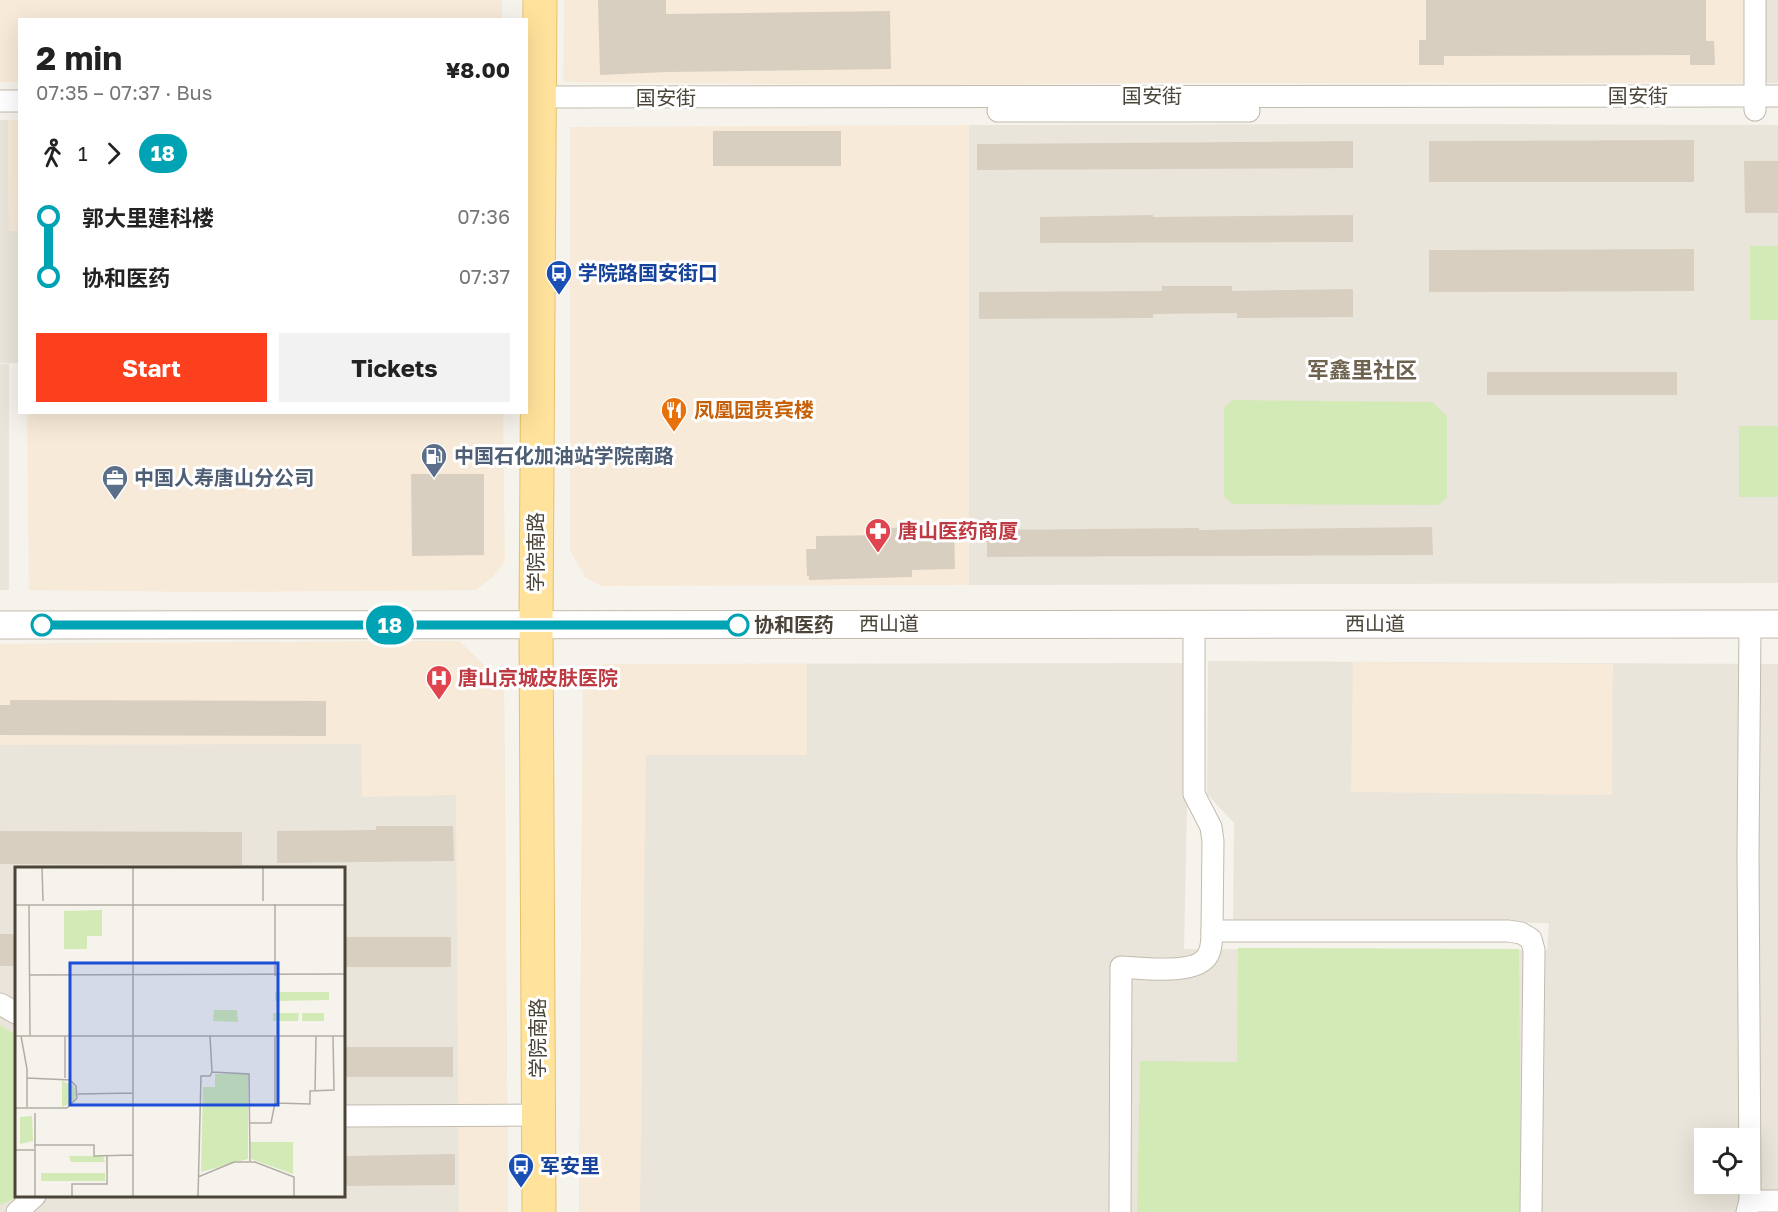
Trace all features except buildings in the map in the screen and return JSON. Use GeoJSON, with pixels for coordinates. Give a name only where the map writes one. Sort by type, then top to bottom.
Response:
{"type":"FeatureCollection","features":[{"type":"Feature","properties":{"kind":"main road","name":"学院南路"},"geometry":{"type":"LineString","coordinates":[[538,1212],[533,105],[540,0]]}},
{"type":"Feature","properties":{"kind":"street"},"geometry":{"type":"LineString","coordinates":[[1755,0],[1755,103]]}},
{"type":"Feature","properties":{"kind":"street","name":"国安街"},"geometry":{"type":"LineString","coordinates":[[533,105],[1755,103],[1778,96]]}},
{"type":"Feature","properties":{"kind":"street"},"geometry":{"type":"LineString","coordinates":[[0,101],[18,101]]}},
{"type":"Feature","properties":{"kind":"street","name":"国安街"},"geometry":{"type":"LineString","coordinates":[[1755,103],[1778,110]]}},
{"type":"Feature","properties":{"kind":"street"},"geometry":{"type":"LineString","coordinates":[[1120,1212],[1121,967],[1186,968],[1199,964],[1208,955],[1212,931],[1212,834],[1211,827],[1194,794],[1194,624]]}},
{"type":"Feature","properties":{"kind":"street"},"geometry":{"type":"LineString","coordinates":[[1750,624],[1748,1206],[1778,1201]]}},
{"type":"Feature","properties":{"kind":"street","name":"西山道"},"geometry":{"type":"LineString","coordinates":[[0,625],[1778,624]]}},
{"type":"Feature","properties":{"kind":"street"},"geometry":{"type":"LineString","coordinates":[[1212,931],[1508,931],[1521,933],[1531,939],[1534,950],[1531,1212]]}},
{"type":"Feature","properties":{"kind":"street"},"geometry":{"type":"LineString","coordinates":[[0,1004],[15,1012]]}},
{"type":"Feature","properties":{"kind":"street"},"geometry":{"type":"LineString","coordinates":[[345,1116],[538,1115]]}},
{"type":"Feature","properties":{"kind":"street"},"geometry":{"type":"LineString","coordinates":[[17,1212],[34,1197]]}},
{"type":"Feature","properties":{"kind":"shaded area"},"geometry":{"type":"Polygon","coordinates":[[[0,0],[502,0],[502,18],[18,18],[18,82],[0,82],[0,0]]]}},
{"type":"Feature","properties":{"kind":"shaded area"},"geometry":{"type":"Polygon","coordinates":[[[564,0],[1752,0],[1752,83],[925,85],[563,82],[564,0]]]}},
{"type":"Feature","properties":{"kind":"shaded area"},"geometry":{"type":"Polygon","coordinates":[[[1752,0],[1778,0],[1778,83],[1752,83],[1752,0]]]}},
{"type":"Feature","properties":{"kind":"shaded area"},"geometry":{"type":"Polygon","coordinates":[[[0,120],[8,120],[9,231],[18,231],[18,363],[0,363],[0,120]]]}},
{"type":"Feature","properties":{"kind":"shaded area"},"geometry":{"type":"Polygon","coordinates":[[[8,120],[18,120],[18,231],[9,231],[8,120]]]}},
{"type":"Feature","properties":{"kind":"shaded area"},"geometry":{"type":"Polygon","coordinates":[[[969,125],[1778,125],[1778,583],[969,585],[969,125]]]}},
{"type":"Feature","properties":{"kind":"shaded area"},"geometry":{"type":"Polygon","coordinates":[[[969,125],[969,585],[601,586],[585,577],[570,550],[570,127],[969,125]]]}},
{"type":"Feature","properties":{"kind":"shaded area"},"geometry":{"type":"Polygon","coordinates":[[[0,364],[9,364],[9,590],[0,590],[0,364]]]}},
{"type":"Feature","properties":{"kind":"shaded area"},"geometry":{"type":"Polygon","coordinates":[[[27,414],[503,414],[505,561],[493,577],[476,590],[203,592],[29,590],[27,414]]]}},
{"type":"Feature","properties":{"kind":"shaded area"},"geometry":{"type":"Polygon","coordinates":[[[459,641],[504,685],[508,1212],[0,1212],[0,644],[459,641]]]}},
{"type":"Feature","properties":{"kind":"shaded area"},"geometry":{"type":"Polygon","coordinates":[[[459,641],[504,685],[508,1212],[459,1212],[456,795],[362,797],[361,744],[0,745],[0,644],[459,641]]]}},
{"type":"Feature","properties":{"kind":"shaded area"},"geometry":{"type":"Polygon","coordinates":[[[1208,661],[1778,664],[1778,1212],[579,1212],[583,684],[604,664],[1190,663],[1184,949],[1547,950],[1549,923],[1233,920],[1234,823],[1207,794],[1208,661]]]}},
{"type":"Feature","properties":{"kind":"shaded area"},"geometry":{"type":"Polygon","coordinates":[[[1353,662],[1613,664],[1612,795],[1351,792],[1353,662]]]}},
{"type":"Feature","properties":{"kind":"shaded area"},"geometry":{"type":"Polygon","coordinates":[[[604,664],[807,664],[807,755],[646,755],[640,1212],[579,1212],[583,684],[604,664]]]}},
{"type":"Feature","properties":{"kind":"green space"},"geometry":{"type":"Polygon","coordinates":[[[1750,246],[1778,246],[1778,320],[1750,320],[1750,246]]]}},
{"type":"Feature","properties":{"kind":"green space"},"geometry":{"type":"Polygon","coordinates":[[[1232,400],[1432,402],[1447,416],[1447,497],[1439,505],[1232,504],[1224,496],[1224,408],[1232,400]]]}},
{"type":"Feature","properties":{"kind":"green space"},"geometry":{"type":"Polygon","coordinates":[[[1739,426],[1778,426],[1778,497],[1739,497],[1739,426]]]}},
{"type":"Feature","properties":{"kind":"green space"},"geometry":{"type":"Polygon","coordinates":[[[1238,948],[1519,949],[1521,1212],[1137,1212],[1140,1061],[1237,1062],[1238,948]]]}},
{"type":"Feature","properties":{"kind":"green space"},"geometry":{"type":"Polygon","coordinates":[[[0,1025],[15,1034],[16,1197],[0,1205],[0,1025]]]}},
{"type":"Feature","properties":{"kind":"bus line","name":"18"},"geometry":{"type":"LineString","coordinates":[[42,625],[738,625]]}},
{"type":"Feature","properties":{"kind":"place","name":"学院路国安街口"},"geometry":{"type":"Point","coordinates":[559,296]}},
{"type":"Feature","properties":{"kind":"place","name":"凤凰园贵宾楼"},"geometry":{"type":"Point","coordinates":[674,433]}},
{"type":"Feature","properties":{"kind":"place","name":"中国石化加油站学院南路"},"geometry":{"type":"Point","coordinates":[434,479]}},
{"type":"Feature","properties":{"kind":"place","name":"中国人寿唐山分公司"},"geometry":{"type":"Point","coordinates":[115,501]}},
{"type":"Feature","properties":{"kind":"place","name":"唐山医药商厦"},"geometry":{"type":"Point","coordinates":[878,554]}},
{"type":"Feature","properties":{"kind":"place","name":"协和医药"},"geometry":{"type":"Point","coordinates":[738,625]}},
{"type":"Feature","properties":{"kind":"place","name":"唐山京城皮肤医院"},"geometry":{"type":"Point","coordinates":[439,701]}},
{"type":"Feature","properties":{"kind":"place","name":"军安里"},"geometry":{"type":"Point","coordinates":[521,1189]}},
{"type":"Feature","properties":{"kind":"district","name":"军鑫里社区"},"geometry":{"type":"Point","coordinates":[1362,370]}}]}
